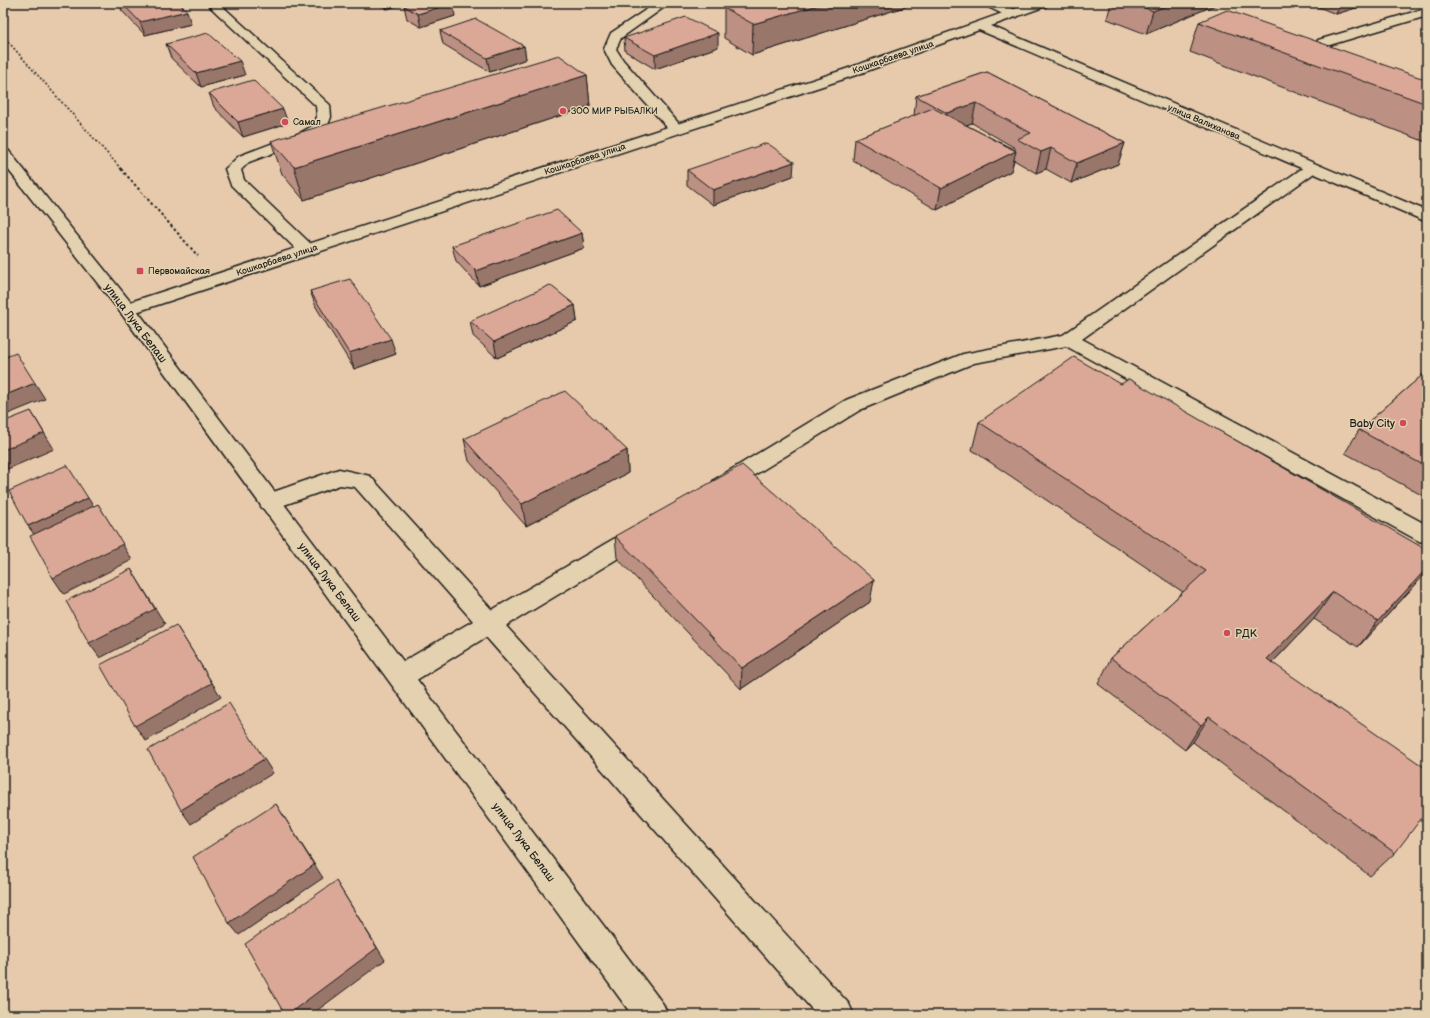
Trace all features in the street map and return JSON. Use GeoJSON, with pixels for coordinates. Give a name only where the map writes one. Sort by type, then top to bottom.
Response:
{"type":"FeatureCollection","features":[{"type":"Feature","properties":{"kind":"street"},"geometry":{"type":"LineString","coordinates":[[212,3],[323,105],[324,117],[321,127],[305,136],[244,159],[233,170],[237,182],[307,250]]}},
{"type":"Feature","properties":{"kind":"street"},"geometry":{"type":"LineString","coordinates":[[664,3],[615,36],[610,49],[617,62],[676,129]]}},
{"type":"Feature","properties":{"kind":"street"},"geometry":{"type":"LineString","coordinates":[[990,3],[1013,14]]}},
{"type":"Feature","properties":{"kind":"street","name":"Кошкарбаева улица"},"geometry":{"type":"LineString","coordinates":[[127,309],[851,72],[1042,3]]}},
{"type":"Feature","properties":{"kind":"street"},"geometry":{"type":"LineString","coordinates":[[1323,43],[1427,12]]}},
{"type":"Feature","properties":{"kind":"street","name":"улица Валиханова"},"geometry":{"type":"LineString","coordinates":[[981,26],[1427,217]]}},
{"type":"Feature","properties":{"kind":"street","name":"улица Лука Белаш"},"geometry":{"type":"LineString","coordinates":[[3,154],[127,309],[652,1015]]}},
{"type":"Feature","properties":{"kind":"street"},"geometry":{"type":"LineString","coordinates":[[705,495],[853,406],[970,358],[1069,340],[1312,168]]}},
{"type":"Feature","properties":{"kind":"street"},"geometry":{"type":"LineString","coordinates":[[1069,340],[1427,535]]}},
{"type":"Feature","properties":{"kind":"street"},"geometry":{"type":"LineString","coordinates":[[270,502],[339,477],[362,481],[838,1015]]}},
{"type":"Feature","properties":{"kind":"street"},"geometry":{"type":"LineString","coordinates":[[401,676],[490,625],[658,523]]}},
{"type":"Feature","properties":{"kind":"path"},"geometry":{"type":"LineString","coordinates":[[3,36],[218,279]]}},
{"type":"Feature","properties":{"kind":"building"},"geometry":{"type":"Polygon","coordinates":[[[122,3],[179,3],[187,11],[140,22],[122,3]]]}},
{"type":"Feature","properties":{"kind":"building"},"geometry":{"type":"Polygon","coordinates":[[[414,3],[453,3],[418,14],[404,6],[414,3]]]}},
{"type":"Feature","properties":{"kind":"building"},"geometry":{"type":"Polygon","coordinates":[[[743,3],[825,3],[753,24],[724,8],[743,3]]]}},
{"type":"Feature","properties":{"kind":"building"},"geometry":{"type":"Polygon","coordinates":[[[1132,3],[1172,3],[1153,11],[1132,3]]]}},
{"type":"Feature","properties":{"kind":"building"},"geometry":{"type":"Polygon","coordinates":[[[1227,10],[1427,80],[1427,104],[1199,22],[1227,10]]]}},
{"type":"Feature","properties":{"kind":"building"},"geometry":{"type":"Polygon","coordinates":[[[686,17],[718,33],[655,55],[624,38],[686,17]]]}},
{"type":"Feature","properties":{"kind":"building"},"geometry":{"type":"Polygon","coordinates":[[[476,19],[524,46],[487,58],[440,31],[476,19]]]}},
{"type":"Feature","properties":{"kind":"building"},"geometry":{"type":"Polygon","coordinates":[[[208,33],[240,61],[196,73],[166,44],[208,33]]]}},
{"type":"Feature","properties":{"kind":"building"},"geometry":{"type":"Polygon","coordinates":[[[559,55],[587,75],[294,167],[271,141],[559,55]]]}},
{"type":"Feature","properties":{"kind":"building"},"geometry":{"type":"Polygon","coordinates":[[[987,72],[1125,143],[1077,163],[1051,148],[1041,152],[1017,139],[1031,133],[976,103],[947,113],[916,96],[987,72]]]}},
{"type":"Feature","properties":{"kind":"building"},"geometry":{"type":"Polygon","coordinates":[[[253,80],[283,109],[238,122],[209,93],[253,80]]]}},
{"type":"Feature","properties":{"kind":"building"},"geometry":{"type":"Polygon","coordinates":[[[933,108],[1016,151],[941,188],[855,139],[933,108]]]}},
{"type":"Feature","properties":{"kind":"building"},"geometry":{"type":"Polygon","coordinates":[[[767,143],[794,162],[713,190],[687,170],[767,143]]]}},
{"type":"Feature","properties":{"kind":"building"},"geometry":{"type":"Polygon","coordinates":[[[557,210],[582,233],[476,271],[452,246],[557,210]]]}},
{"type":"Feature","properties":{"kind":"building"},"geometry":{"type":"Polygon","coordinates":[[[350,279],[391,339],[349,353],[310,291],[350,279]]]}},
{"type":"Feature","properties":{"kind":"building"},"geometry":{"type":"Polygon","coordinates":[[[550,285],[575,305],[494,342],[470,321],[550,285]]]}},
{"type":"Feature","properties":{"kind":"building"},"geometry":{"type":"Polygon","coordinates":[[[16,353],[35,383],[3,396],[3,358],[16,353]]]}},
{"type":"Feature","properties":{"kind":"building","name":"РДК"},"geometry":{"type":"Polygon","coordinates":[[[1074,357],[1121,384],[1129,379],[1427,550],[1427,568],[1378,621],[1333,592],[1267,659],[1427,769],[1427,811],[1395,853],[1209,717],[1201,725],[1111,658],[1206,571],[979,422],[1074,357]]]}},
{"type":"Feature","properties":{"kind":"building"},"geometry":{"type":"Polygon","coordinates":[[[1427,371],[1427,467],[1359,430],[1427,371]]]}},
{"type":"Feature","properties":{"kind":"building"},"geometry":{"type":"Polygon","coordinates":[[[565,391],[627,450],[522,504],[464,439],[565,391]]]}},
{"type":"Feature","properties":{"kind":"building"},"geometry":{"type":"Polygon","coordinates":[[[31,411],[44,433],[3,450],[3,422],[31,411]]]}},
{"type":"Feature","properties":{"kind":"building"},"geometry":{"type":"Polygon","coordinates":[[[67,465],[88,498],[28,526],[9,491],[67,465]]]}},
{"type":"Feature","properties":{"kind":"building"},"geometry":{"type":"Polygon","coordinates":[[[742,465],[874,580],[742,668],[615,536],[742,465]]]}},
{"type":"Feature","properties":{"kind":"building"},"geometry":{"type":"Polygon","coordinates":[[[98,504],[123,544],[53,578],[30,536],[98,504]]]}},
{"type":"Feature","properties":{"kind":"building"},"geometry":{"type":"Polygon","coordinates":[[[131,569],[155,609],[89,643],[66,601],[131,569]]]}},
{"type":"Feature","properties":{"kind":"building"},"geometry":{"type":"Polygon","coordinates":[[[176,625],[212,683],[135,726],[100,665],[176,625]]]}},
{"type":"Feature","properties":{"kind":"building"},"geometry":{"type":"Polygon","coordinates":[[[229,703],[264,759],[181,810],[148,750],[229,703]]]}},
{"type":"Feature","properties":{"kind":"building"},"geometry":{"type":"Polygon","coordinates":[[[276,804],[314,865],[229,923],[193,857],[276,804]]]}},
{"type":"Feature","properties":{"kind":"building"},"geometry":{"type":"Polygon","coordinates":[[[336,881],[377,948],[285,1015],[245,944],[336,881]]]}},
{"type":"Feature","properties":{"kind":"place","name":"ЗОО МИР РЫБАЛКИ"},"geometry":{"type":"Point","coordinates":[563,111]}},
{"type":"Feature","properties":{"kind":"place","name":"Самал"},"geometry":{"type":"Point","coordinates":[285,122]}},
{"type":"Feature","properties":{"kind":"place","name":"Первомайская"},"geometry":{"type":"Point","coordinates":[140,271]}},
{"type":"Feature","properties":{"kind":"place","name":"Baby City"},"geometry":{"type":"Point","coordinates":[1403,423]}},
{"type":"Feature","properties":{"kind":"place","name":"РДК"},"geometry":{"type":"Point","coordinates":[1227,633]}}]}
